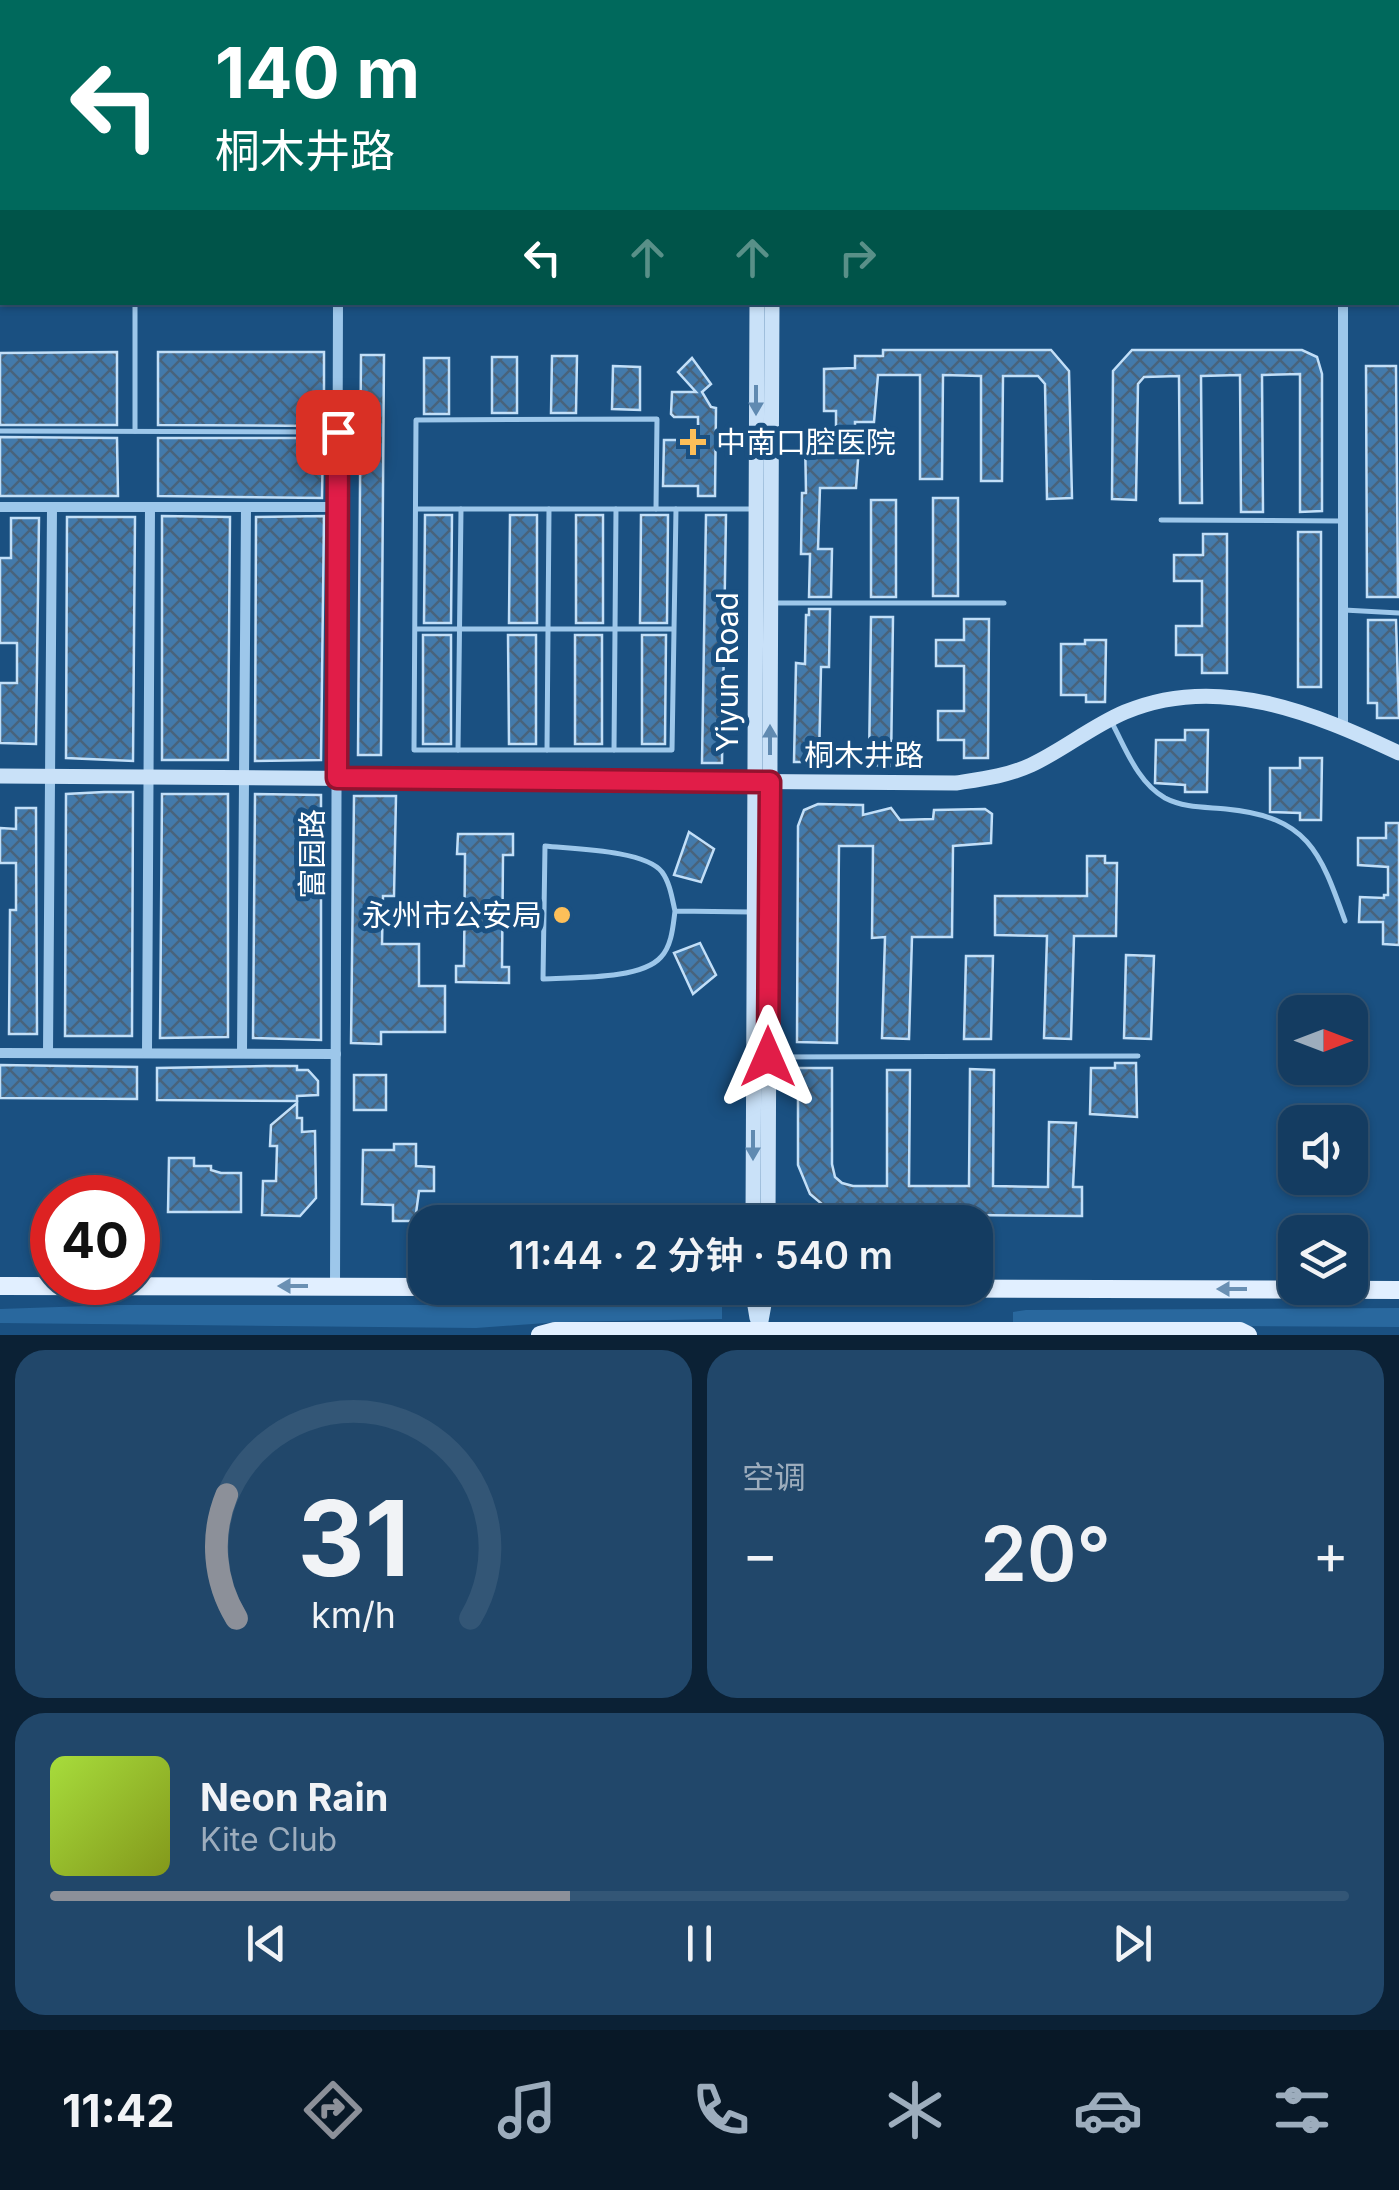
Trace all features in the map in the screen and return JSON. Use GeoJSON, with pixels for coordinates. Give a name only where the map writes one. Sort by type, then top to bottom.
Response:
{"type":"FeatureCollection","features":[{"type":"Feature","properties":{"kind":"main road"},"geometry":{"type":"LineString","coordinates":[[0,1286],[408,1286]]}},
{"type":"Feature","properties":{"kind":"main road"},"geometry":{"type":"LineString","coordinates":[[993,1289],[1399,1290]]}},
{"type":"Feature","properties":{"kind":"main road"},"geometry":{"type":"LineString","coordinates":[[540,1335],[555,1330],[1240,1331],[1248,1335]]}},
{"type":"Feature","properties":{"kind":"street","name":"富园路"},"geometry":{"type":"LineString","coordinates":[[336,1286],[338,305]]}},
{"type":"Feature","properties":{"kind":"street","name":"Yiyun Road"},"geometry":{"type":"LineString","coordinates":[[757,305],[756,509],[768,1205]]}},
{"type":"Feature","properties":{"kind":"street","name":"Yiyun Road"},"geometry":{"type":"LineString","coordinates":[[753,1205],[754,912],[771,603],[772,305]]}},
{"type":"Feature","properties":{"kind":"street"},"geometry":{"type":"LineString","coordinates":[[1343,305],[1343,728]]}},
{"type":"Feature","properties":{"kind":"street"},"geometry":{"type":"LineString","coordinates":[[0,506],[338,506]]}},
{"type":"Feature","properties":{"kind":"street"},"geometry":{"type":"LineString","coordinates":[[48,1053],[52,506]]}},
{"type":"Feature","properties":{"kind":"street"},"geometry":{"type":"LineString","coordinates":[[147,1053],[150,506]]}},
{"type":"Feature","properties":{"kind":"street"},"geometry":{"type":"LineString","coordinates":[[242,1053],[246,506]]}},
{"type":"Feature","properties":{"kind":"street","name":"桐木井路"},"geometry":{"type":"LineString","coordinates":[[0,776],[956,782],[995,778],[1031,765],[1111,720],[1172,698],[1212,695],[1297,710],[1399,753]]}},
{"type":"Feature","properties":{"kind":"street"},"geometry":{"type":"LineString","coordinates":[[0,1052],[336,1054]]}},
{"type":"Feature","properties":{"kind":"street"},"geometry":{"type":"LineString","coordinates":[[755,1305],[759,1332]]}},
{"type":"Feature","properties":{"kind":"street"},"geometry":{"type":"LineString","coordinates":[[759,1332],[765,1305]]}},
{"type":"Feature","properties":{"kind":"lane"},"geometry":{"type":"LineString","coordinates":[[135,305],[135,431]]}},
{"type":"Feature","properties":{"kind":"lane"},"geometry":{"type":"LineString","coordinates":[[656,509],[657,419],[416,420],[414,750],[672,750],[676,509]]}},
{"type":"Feature","properties":{"kind":"lane"},"geometry":{"type":"LineString","coordinates":[[0,431],[338,432]]}},
{"type":"Feature","properties":{"kind":"lane"},"geometry":{"type":"LineString","coordinates":[[416,509],[756,509]]}},
{"type":"Feature","properties":{"kind":"lane"},"geometry":{"type":"LineString","coordinates":[[458,750],[461,509]]}},
{"type":"Feature","properties":{"kind":"lane"},"geometry":{"type":"LineString","coordinates":[[547,750],[549,509]]}},
{"type":"Feature","properties":{"kind":"lane"},"geometry":{"type":"LineString","coordinates":[[614,750],[616,509]]}},
{"type":"Feature","properties":{"kind":"lane"},"geometry":{"type":"LineString","coordinates":[[1161,520],[1344,522]]}},
{"type":"Feature","properties":{"kind":"lane"},"geometry":{"type":"LineString","coordinates":[[771,603],[1004,603]]}},
{"type":"Feature","properties":{"kind":"lane"},"geometry":{"type":"LineString","coordinates":[[1344,610],[1399,613]]}},
{"type":"Feature","properties":{"kind":"lane"},"geometry":{"type":"LineString","coordinates":[[415,628],[673,628]]}},
{"type":"Feature","properties":{"kind":"lane"},"geometry":{"type":"LineString","coordinates":[[1111,720],[1134,766],[1148,785],[1165,798],[1187,806],[1266,816],[1292,828],[1314,845],[1327,868],[1345,921]]}},
{"type":"Feature","properties":{"kind":"lane"},"geometry":{"type":"LineString","coordinates":[[545,846],[646,860],[661,870],[675,911],[662,957],[645,968],[629,973],[543,979],[545,846]]}},
{"type":"Feature","properties":{"kind":"lane"},"geometry":{"type":"LineString","coordinates":[[675,911],[754,912]]}},
{"type":"Feature","properties":{"kind":"lane"},"geometry":{"type":"LineString","coordinates":[[768,1057],[1138,1056]]}},
{"type":"Feature","properties":{"kind":"shaded area"},"geometry":{"type":"Polygon","coordinates":[[[117,1305],[722,1305],[722,1319],[476,1328],[0,1323],[0,1309],[117,1305]]]}},
{"type":"Feature","properties":{"kind":"shaded area"},"geometry":{"type":"Polygon","coordinates":[[[1399,1308],[1399,1327],[1013,1325],[1013,1312],[1026,1310],[1399,1308]]]}},
{"type":"Feature","properties":{"kind":"building"},"geometry":{"type":"Polygon","coordinates":[[[883,350],[1051,350],[1069,371],[1072,498],[1047,499],[1045,384],[1038,376],[1003,376],[1002,481],[981,481],[981,376],[943,375],[942,479],[920,479],[920,375],[878,375],[874,422],[855,422],[855,446],[859,446],[856,488],[820,488],[818,549],[832,549],[831,597],[809,597],[810,554],[801,554],[805,435],[836,435],[836,411],[824,411],[824,369],[855,368],[855,356],[883,356],[883,350]]]}},
{"type":"Feature","properties":{"kind":"building"},"geometry":{"type":"Polygon","coordinates":[[[1132,350],[1302,350],[1317,357],[1322,374],[1322,511],[1300,512],[1300,374],[1262,375],[1263,512],[1241,512],[1240,375],[1201,376],[1202,503],[1180,503],[1179,376],[1144,377],[1138,384],[1136,500],[1112,499],[1113,371],[1132,350]]]}},
{"type":"Feature","properties":{"kind":"building"},"geometry":{"type":"Polygon","coordinates":[[[117,352],[117,425],[0,425],[0,353],[117,352]]]}},
{"type":"Feature","properties":{"kind":"building"},"geometry":{"type":"Polygon","coordinates":[[[158,352],[324,352],[323,426],[158,425],[158,352]]]}},
{"type":"Feature","properties":{"kind":"building"},"geometry":{"type":"Polygon","coordinates":[[[361,355],[384,355],[381,755],[358,755],[361,355]]]}},
{"type":"Feature","properties":{"kind":"building"},"geometry":{"type":"Polygon","coordinates":[[[552,356],[577,356],[576,413],[551,413],[552,356]]]}},
{"type":"Feature","properties":{"kind":"building"},"geometry":{"type":"Polygon","coordinates":[[[492,357],[517,357],[517,413],[492,413],[492,357]]]}},
{"type":"Feature","properties":{"kind":"building"},"geometry":{"type":"Polygon","coordinates":[[[424,358],[449,358],[449,414],[424,414],[424,358]]]}},
{"type":"Feature","properties":{"kind":"building"},"geometry":{"type":"Polygon","coordinates":[[[692,358],[711,384],[702,392],[711,407],[716,408],[715,496],[698,496],[698,486],[663,486],[664,440],[698,440],[698,417],[671,414],[672,392],[696,392],[678,372],[692,358]]]}},
{"type":"Feature","properties":{"kind":"building"},"geometry":{"type":"Polygon","coordinates":[[[613,366],[640,367],[640,410],[612,409],[613,366]]]}},
{"type":"Feature","properties":{"kind":"building"},"geometry":{"type":"Polygon","coordinates":[[[1366,366],[1396,366],[1398,597],[1367,597],[1366,366]]]}},
{"type":"Feature","properties":{"kind":"building"},"geometry":{"type":"Polygon","coordinates":[[[0,437],[117,438],[118,496],[0,496],[0,437]]]}},
{"type":"Feature","properties":{"kind":"building"},"geometry":{"type":"Polygon","coordinates":[[[158,438],[323,438],[322,498],[158,496],[158,438]]]}},
{"type":"Feature","properties":{"kind":"building"},"geometry":{"type":"Polygon","coordinates":[[[933,498],[958,498],[958,596],[933,596],[933,498]]]}},
{"type":"Feature","properties":{"kind":"building"},"geometry":{"type":"Polygon","coordinates":[[[871,500],[896,500],[896,597],[871,597],[871,500]]]}},
{"type":"Feature","properties":{"kind":"building"},"geometry":{"type":"Polygon","coordinates":[[[425,515],[452,515],[451,623],[424,623],[425,515]]]}},
{"type":"Feature","properties":{"kind":"building"},"geometry":{"type":"Polygon","coordinates":[[[510,515],[537,515],[537,623],[509,623],[510,515]]]}},
{"type":"Feature","properties":{"kind":"building"},"geometry":{"type":"Polygon","coordinates":[[[576,515],[603,515],[603,623],[576,623],[576,515]]]}},
{"type":"Feature","properties":{"kind":"building"},"geometry":{"type":"Polygon","coordinates":[[[641,515],[668,515],[667,623],[640,623],[641,515]]]}},
{"type":"Feature","properties":{"kind":"building"},"geometry":{"type":"Polygon","coordinates":[[[706,515],[726,515],[722,763],[702,763],[706,515]]]}},
{"type":"Feature","properties":{"kind":"building"},"geometry":{"type":"Polygon","coordinates":[[[162,516],[230,517],[228,760],[162,760],[162,516]]]}},
{"type":"Feature","properties":{"kind":"building"},"geometry":{"type":"Polygon","coordinates":[[[324,516],[321,760],[255,761],[256,517],[324,516]]]}},
{"type":"Feature","properties":{"kind":"building"},"geometry":{"type":"Polygon","coordinates":[[[67,517],[135,517],[133,761],[66,758],[67,517]]]}},
{"type":"Feature","properties":{"kind":"building"},"geometry":{"type":"Polygon","coordinates":[[[11,518],[39,518],[36,744],[0,743],[0,683],[17,683],[17,643],[0,643],[0,558],[11,558],[11,518]]]}},
{"type":"Feature","properties":{"kind":"building"},"geometry":{"type":"Polygon","coordinates":[[[1298,532],[1321,532],[1321,687],[1298,687],[1298,532]]]}},
{"type":"Feature","properties":{"kind":"building"},"geometry":{"type":"Polygon","coordinates":[[[1203,534],[1227,534],[1227,673],[1202,673],[1202,655],[1176,655],[1176,626],[1202,626],[1202,581],[1174,581],[1174,555],[1203,555],[1203,534]]]}},
{"type":"Feature","properties":{"kind":"building"},"geometry":{"type":"Polygon","coordinates":[[[809,609],[830,609],[829,667],[821,667],[819,762],[794,762],[796,663],[805,664],[809,609]]]}},
{"type":"Feature","properties":{"kind":"building"},"geometry":{"type":"Polygon","coordinates":[[[871,617],[893,617],[891,766],[869,765],[871,617]]]}},
{"type":"Feature","properties":{"kind":"building"},"geometry":{"type":"Polygon","coordinates":[[[964,619],[989,619],[988,758],[964,758],[964,740],[938,740],[938,711],[964,711],[964,666],[936,666],[936,640],[964,640],[964,619]]]}},
{"type":"Feature","properties":{"kind":"building"},"geometry":{"type":"Polygon","coordinates":[[[1368,620],[1396,620],[1399,718],[1377,718],[1377,703],[1368,703],[1368,620]]]}},
{"type":"Feature","properties":{"kind":"building"},"geometry":{"type":"Polygon","coordinates":[[[423,635],[451,635],[451,744],[423,744],[423,635]]]}},
{"type":"Feature","properties":{"kind":"building"},"geometry":{"type":"Polygon","coordinates":[[[508,635],[536,635],[536,744],[509,744],[508,635]]]}},
{"type":"Feature","properties":{"kind":"building"},"geometry":{"type":"Polygon","coordinates":[[[575,635],[602,635],[602,744],[575,744],[575,635]]]}},
{"type":"Feature","properties":{"kind":"building"},"geometry":{"type":"Polygon","coordinates":[[[642,635],[666,635],[665,744],[642,744],[642,635]]]}},
{"type":"Feature","properties":{"kind":"building"},"geometry":{"type":"Polygon","coordinates":[[[1085,640],[1106,640],[1105,702],[1086,702],[1086,695],[1061,695],[1061,644],[1085,644],[1085,640]]]}},
{"type":"Feature","properties":{"kind":"building"},"geometry":{"type":"Polygon","coordinates":[[[1185,730],[1208,730],[1207,792],[1185,792],[1185,785],[1155,783],[1156,740],[1185,740],[1185,730]]]}},
{"type":"Feature","properties":{"kind":"building"},"geometry":{"type":"Polygon","coordinates":[[[1300,758],[1322,758],[1321,820],[1300,820],[1300,813],[1270,812],[1270,768],[1300,768],[1300,758]]]}},
{"type":"Feature","properties":{"kind":"building"},"geometry":{"type":"Polygon","coordinates":[[[133,792],[132,1036],[65,1036],[66,794],[133,792]]]}},
{"type":"Feature","properties":{"kind":"building"},"geometry":{"type":"Polygon","coordinates":[[[162,794],[228,794],[228,1037],[160,1038],[162,794]]]}},
{"type":"Feature","properties":{"kind":"building"},"geometry":{"type":"Polygon","coordinates":[[[255,794],[321,795],[321,1040],[253,1038],[255,794]]]}},
{"type":"Feature","properties":{"kind":"building"},"geometry":{"type":"Polygon","coordinates":[[[354,796],[396,796],[394,896],[383,896],[382,944],[419,944],[419,986],[445,986],[445,1032],[381,1032],[381,1044],[351,1043],[354,796]]]}},
{"type":"Feature","properties":{"kind":"building"},"geometry":{"type":"Polygon","coordinates":[[[818,804],[863,805],[863,815],[891,808],[900,820],[933,819],[934,810],[985,809],[992,814],[991,843],[953,846],[952,937],[912,937],[909,1039],[882,1038],[885,937],[872,938],[873,846],[839,846],[837,1043],[797,1042],[798,826],[804,810],[818,804]]]}},
{"type":"Feature","properties":{"kind":"building"},"geometry":{"type":"Polygon","coordinates":[[[16,808],[36,808],[37,1034],[9,1034],[10,910],[16,910],[16,863],[0,863],[0,828],[16,829],[16,808]]]}},
{"type":"Feature","properties":{"kind":"building"},"geometry":{"type":"Polygon","coordinates":[[[1386,823],[1399,823],[1399,945],[1383,944],[1383,922],[1359,922],[1360,897],[1388,895],[1388,867],[1358,865],[1358,838],[1386,838],[1386,823]]]}},
{"type":"Feature","properties":{"kind":"building"},"geometry":{"type":"Polygon","coordinates":[[[689,832],[714,849],[701,882],[674,875],[689,832]]]}},
{"type":"Feature","properties":{"kind":"building"},"geometry":{"type":"Polygon","coordinates":[[[458,834],[513,834],[513,855],[503,855],[502,967],[509,967],[509,983],[456,982],[456,966],[464,966],[465,854],[457,854],[458,834]]]}},
{"type":"Feature","properties":{"kind":"building"},"geometry":{"type":"Polygon","coordinates":[[[1087,856],[1105,856],[1105,863],[1117,863],[1116,936],[1074,936],[1071,1039],[1044,1038],[1047,936],[995,935],[995,896],[1087,896],[1087,856]]]}},
{"type":"Feature","properties":{"kind":"building"},"geometry":{"type":"Polygon","coordinates":[[[700,943],[716,975],[693,994],[674,953],[700,943]]]}},
{"type":"Feature","properties":{"kind":"building"},"geometry":{"type":"Polygon","coordinates":[[[1126,955],[1154,956],[1151,1039],[1124,1038],[1126,955]]]}},
{"type":"Feature","properties":{"kind":"building"},"geometry":{"type":"Polygon","coordinates":[[[966,956],[993,956],[991,1039],[964,1039],[966,956]]]}},
{"type":"Feature","properties":{"kind":"building"},"geometry":{"type":"Polygon","coordinates":[[[1115,1063],[1136,1063],[1137,1117],[1090,1114],[1091,1068],[1115,1068],[1115,1063]]]}},
{"type":"Feature","properties":{"kind":"building"},"geometry":{"type":"Polygon","coordinates":[[[0,1065],[137,1067],[137,1099],[0,1098],[0,1065]]]}},
{"type":"Feature","properties":{"kind":"building"},"geometry":{"type":"Polygon","coordinates":[[[297,1066],[297,1070],[308,1070],[318,1081],[318,1095],[297,1096],[297,1101],[157,1100],[157,1068],[297,1066]]]}},
{"type":"Feature","properties":{"kind":"building"},"geometry":{"type":"Polygon","coordinates":[[[798,1068],[832,1068],[832,1164],[835,1177],[853,1186],[887,1186],[887,1070],[910,1070],[909,1186],[969,1186],[970,1069],[994,1070],[993,1186],[1048,1187],[1049,1122],[1076,1123],[1073,1187],[1082,1187],[1082,1216],[993,1215],[993,1205],[823,1205],[810,1194],[798,1165],[798,1068]]]}},
{"type":"Feature","properties":{"kind":"building"},"geometry":{"type":"Polygon","coordinates":[[[354,1075],[386,1075],[386,1110],[354,1110],[354,1075]]]}},
{"type":"Feature","properties":{"kind":"building"},"geometry":{"type":"Polygon","coordinates":[[[297,1103],[302,1132],[315,1131],[316,1198],[300,1216],[262,1215],[263,1181],[276,1181],[277,1146],[270,1146],[271,1125],[297,1103]]]}},
{"type":"Feature","properties":{"kind":"building"},"geometry":{"type":"Polygon","coordinates":[[[394,1144],[416,1144],[416,1166],[434,1167],[434,1191],[419,1191],[417,1205],[408,1205],[408,1221],[393,1221],[393,1205],[362,1204],[363,1150],[394,1150],[394,1144]]]}},
{"type":"Feature","properties":{"kind":"building"},"geometry":{"type":"Polygon","coordinates":[[[169,1158],[194,1158],[194,1166],[241,1173],[241,1212],[168,1212],[169,1158]]]}},
{"type":"Feature","properties":{"kind":"place","name":"中南口腔医院"},"geometry":{"type":"Point","coordinates":[693,442]}},
{"type":"Feature","properties":{"kind":"place","name":"永州市公安局"},"geometry":{"type":"Point","coordinates":[562,915]}},
{"type":"Feature","properties":{"kind":"route"},"geometry":{"type":"LineString","coordinates":[[338,432],[337,778],[770,782],[768,1057]]}}]}
